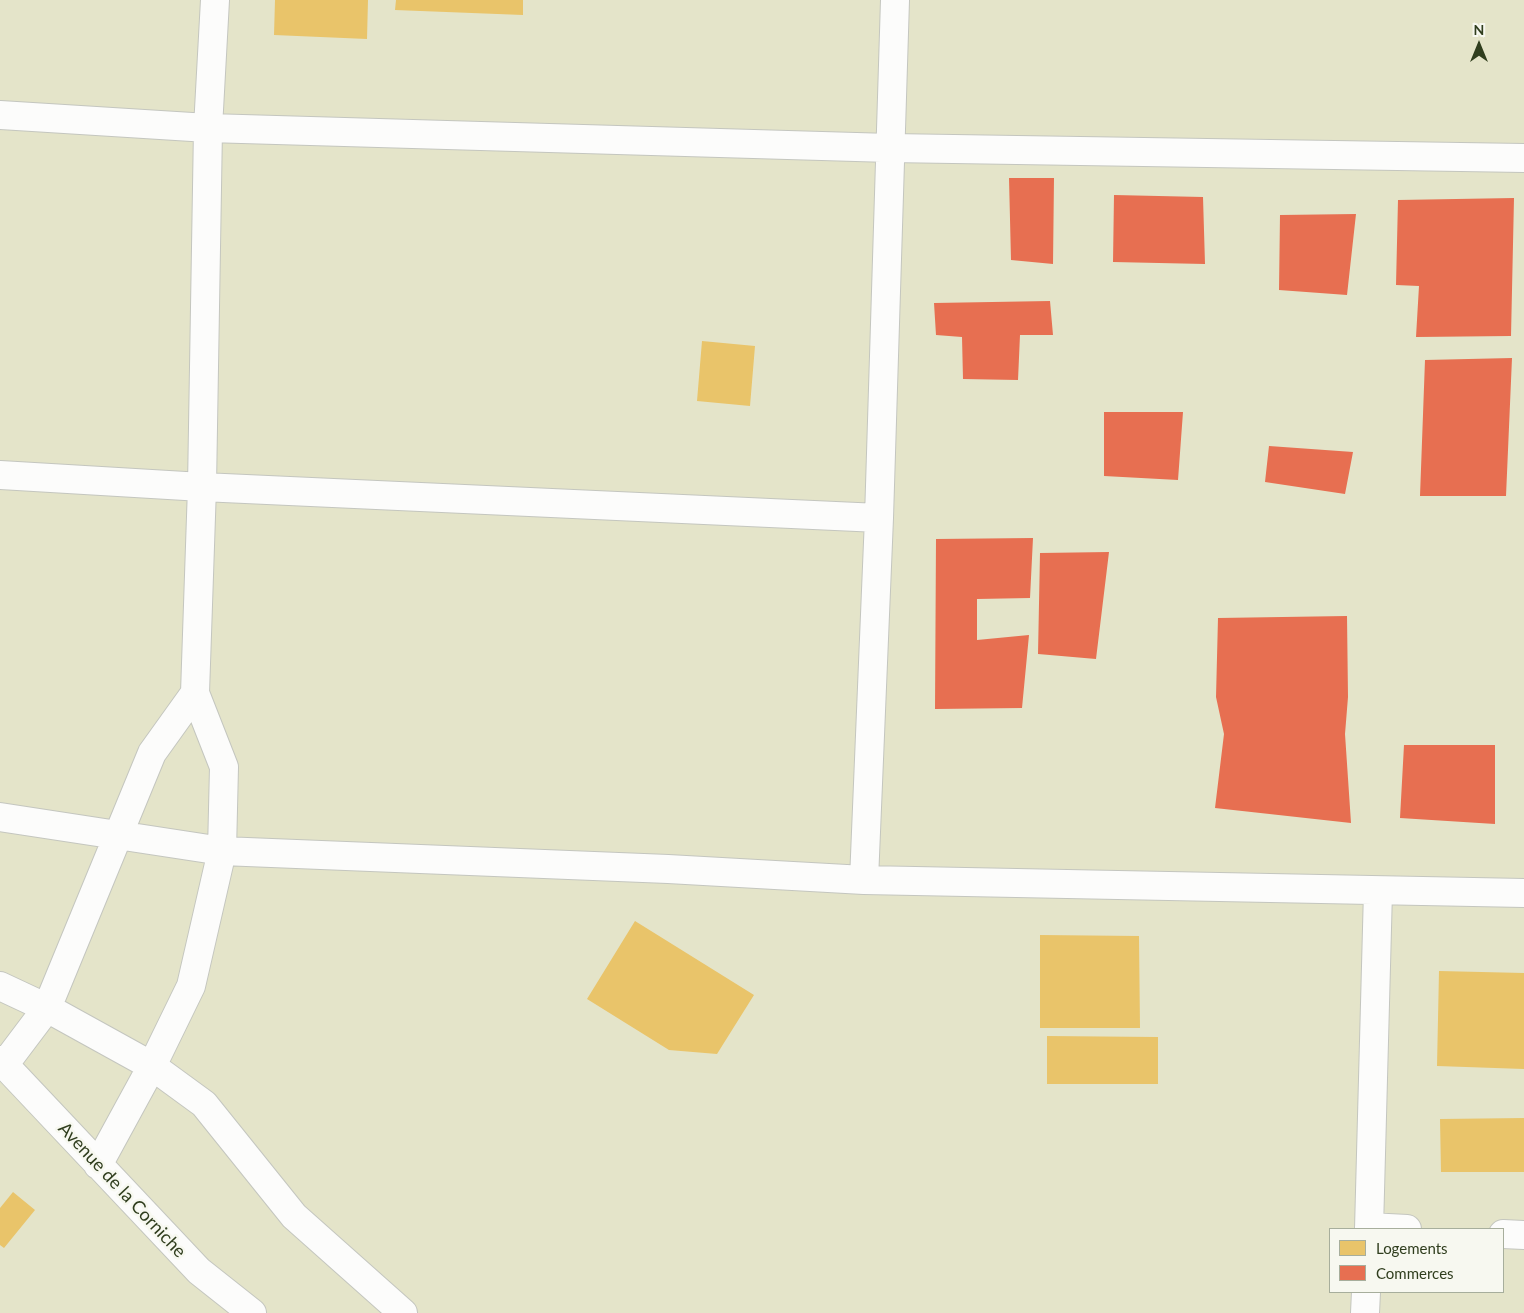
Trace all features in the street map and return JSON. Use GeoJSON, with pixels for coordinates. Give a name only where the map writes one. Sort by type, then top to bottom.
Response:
{"type":"FeatureCollection","features":[{"type":"Feature","properties":{"kind":"street"},"geometry":{"type":"LineString","coordinates":[[98,1165],[152,1066],[191,986],[222,851],[224,767],[194,693],[202,487],[208,128],[215,0]]}},
{"type":"Feature","properties":{"kind":"street"},"geometry":{"type":"LineString","coordinates":[[864,880],[879,518],[895,0]]}},
{"type":"Feature","properties":{"kind":"street"},"geometry":{"type":"LineString","coordinates":[[0,115],[208,128],[890,148],[1524,158]]}},
{"type":"Feature","properties":{"kind":"street"},"geometry":{"type":"LineString","coordinates":[[0,476],[879,518]]}},
{"type":"Feature","properties":{"kind":"street"},"geometry":{"type":"LineString","coordinates":[[2,1062],[48,1008],[152,753],[194,693]]}},
{"type":"Feature","properties":{"kind":"street"},"geometry":{"type":"LineString","coordinates":[[0,817],[222,851],[658,869],[864,880],[1524,893]]}},
{"type":"Feature","properties":{"kind":"street"},"geometry":{"type":"LineString","coordinates":[[1369,1228],[1378,891]]}},
{"type":"Feature","properties":{"kind":"street"},"geometry":{"type":"LineString","coordinates":[[0,986],[48,1008],[152,1066],[204,1104],[294,1216],[403,1313]]}},
{"type":"Feature","properties":{"kind":"street","name":"Avenue de la Corniche"},"geometry":{"type":"LineString","coordinates":[[2,1062],[199,1271],[252,1313]]}},
{"type":"Feature","properties":{"kind":"street"},"geometry":{"type":"LineString","coordinates":[[1504,1234],[1524,1235]]}},
{"type":"Feature","properties":{"kind":"street"},"geometry":{"type":"LineString","coordinates":[[1365,1313],[1366,1293]]}},
{"type":"Feature","properties":{"kind":"green space"},"geometry":{"type":"Polygon","coordinates":[[[0,0],[1524,0],[1524,1313],[0,1313],[0,0]]]}},
{"type":"Feature","properties":{"kind":"building: Logements"},"geometry":{"type":"Polygon","coordinates":[[[275,0],[368,0],[367,39],[274,35],[275,0]]]}},
{"type":"Feature","properties":{"kind":"building: Logements"},"geometry":{"type":"Polygon","coordinates":[[[396,0],[523,0],[523,15],[395,10],[396,0]]]}},
{"type":"Feature","properties":{"kind":"building: Logements"},"geometry":{"type":"Polygon","coordinates":[[[702,341],[755,346],[750,406],[697,401],[702,341]]]}},
{"type":"Feature","properties":{"kind":"building: Logements"},"geometry":{"type":"Polygon","coordinates":[[[635,921],[754,995],[717,1054],[669,1050],[587,999],[635,921]]]}},
{"type":"Feature","properties":{"kind":"building: Logements"},"geometry":{"type":"Polygon","coordinates":[[[1040,935],[1139,936],[1140,1028],[1040,1028],[1040,935]]]}},
{"type":"Feature","properties":{"kind":"building: Logements"},"geometry":{"type":"Polygon","coordinates":[[[1439,971],[1524,973],[1524,1069],[1437,1066],[1439,971]]]}},
{"type":"Feature","properties":{"kind":"building: Logements"},"geometry":{"type":"Polygon","coordinates":[[[1047,1036],[1158,1037],[1158,1084],[1047,1084],[1047,1036]]]}},
{"type":"Feature","properties":{"kind":"building: Logements"},"geometry":{"type":"Polygon","coordinates":[[[1524,1118],[1524,1172],[1441,1172],[1440,1119],[1524,1118]]]}},
{"type":"Feature","properties":{"kind":"building: Logements"},"geometry":{"type":"Polygon","coordinates":[[[13,1192],[35,1210],[4,1248],[0,1245],[0,1208],[13,1192]]]}},
{"type":"Feature","properties":{"kind":"building: Commerces"},"geometry":{"type":"Polygon","coordinates":[[[1009,178],[1054,178],[1053,264],[1011,260],[1009,178]]]}},
{"type":"Feature","properties":{"kind":"building: Commerces"},"geometry":{"type":"Polygon","coordinates":[[[1114,195],[1203,197],[1205,264],[1113,262],[1114,195]]]}},
{"type":"Feature","properties":{"kind":"building: Commerces"},"geometry":{"type":"Polygon","coordinates":[[[1514,198],[1511,336],[1416,337],[1419,286],[1396,285],[1398,200],[1514,198]]]}},
{"type":"Feature","properties":{"kind":"building: Commerces"},"geometry":{"type":"Polygon","coordinates":[[[1356,214],[1347,295],[1279,290],[1280,215],[1356,214]]]}},
{"type":"Feature","properties":{"kind":"building: Commerces"},"geometry":{"type":"Polygon","coordinates":[[[1050,301],[1053,335],[1020,335],[1018,380],[963,379],[962,337],[936,335],[934,303],[1050,301]]]}},
{"type":"Feature","properties":{"kind":"building: Commerces"},"geometry":{"type":"Polygon","coordinates":[[[1512,358],[1506,496],[1420,496],[1425,360],[1512,358]]]}},
{"type":"Feature","properties":{"kind":"building: Commerces"},"geometry":{"type":"Polygon","coordinates":[[[1104,412],[1183,412],[1178,480],[1104,476],[1104,412]]]}},
{"type":"Feature","properties":{"kind":"building: Commerces"},"geometry":{"type":"Polygon","coordinates":[[[1269,446],[1353,452],[1345,494],[1265,482],[1269,446]]]}},
{"type":"Feature","properties":{"kind":"building: Commerces"},"geometry":{"type":"Polygon","coordinates":[[[1033,538],[1030,598],[977,599],[977,640],[1029,635],[1022,708],[935,709],[936,539],[1033,538]]]}},
{"type":"Feature","properties":{"kind":"building: Commerces"},"geometry":{"type":"Polygon","coordinates":[[[1109,552],[1096,659],[1038,654],[1040,553],[1109,552]]]}},
{"type":"Feature","properties":{"kind":"building: Commerces"},"geometry":{"type":"Polygon","coordinates":[[[1347,616],[1348,697],[1345,734],[1351,823],[1215,808],[1224,734],[1216,697],[1218,618],[1347,616]]]}},
{"type":"Feature","properties":{"kind":"building: Commerces"},"geometry":{"type":"Polygon","coordinates":[[[1404,745],[1495,745],[1495,824],[1400,818],[1404,745]]]}}]}
